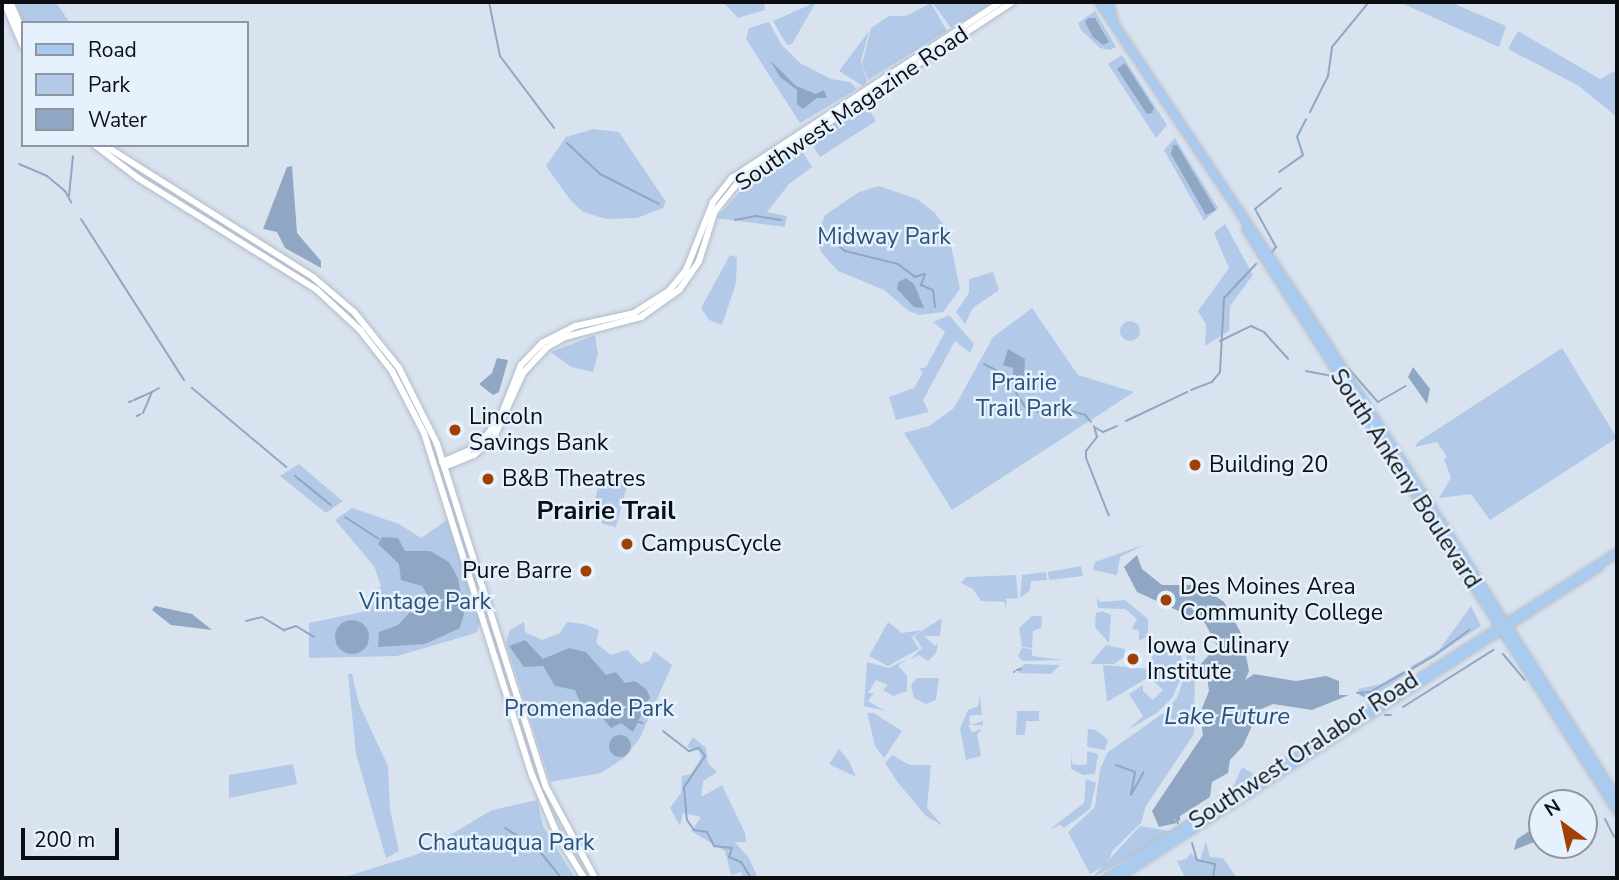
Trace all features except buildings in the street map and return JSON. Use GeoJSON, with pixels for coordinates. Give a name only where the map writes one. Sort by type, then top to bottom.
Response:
{"type":"FeatureCollection","features":[{"type":"Feature","properties":{"kind":"main road"},"geometry":{"type":"LineString","coordinates":[[4,2],[21,41]]}},
{"type":"Feature","properties":{"kind":"main road"},"geometry":{"type":"LineString","coordinates":[[10,2],[21,27]]}},
{"type":"Feature","properties":{"kind":"main road","name":"Southwest Magazine Road"},"geometry":{"type":"LineString","coordinates":[[443,464],[468,451],[488,434],[502,413],[521,365],[542,343],[576,326],[635,313],[674,285],[690,262],[713,202],[732,178],[1001,2]]}},
{"type":"Feature","properties":{"kind":"main road","name":"Southwest Magazine Road"},"geometry":{"type":"LineString","coordinates":[[443,464],[474,455],[494,437],[523,373],[546,348],[572,335],[641,317],[679,290],[699,261],[716,211],[739,181],[1013,2]]}},
{"type":"Feature","properties":{"kind":"main road","name":"South Ankeny Boulevard"},"geometry":{"type":"LineString","coordinates":[[1099,2],[1113,19],[1195,145],[1398,463],[1617,798]]}},
{"type":"Feature","properties":{"kind":"main road","name":"South Ankeny Boulevard"},"geometry":{"type":"LineString","coordinates":[[1108,2],[1113,19]]}},
{"type":"Feature","properties":{"kind":"main road"},"geometry":{"type":"LineString","coordinates":[[98,147],[138,178],[303,280],[371,343],[405,393],[424,433],[516,724],[544,793],[584,878]]}},
{"type":"Feature","properties":{"kind":"main road"},"geometry":{"type":"LineString","coordinates":[[107,147],[135,169],[301,269],[347,306],[408,382],[443,464],[536,759],[544,793],[595,878]]}},
{"type":"Feature","properties":{"kind":"main road"},"geometry":{"type":"LineString","coordinates":[[1504,627],[1617,552]]}},
{"type":"Feature","properties":{"kind":"main road"},"geometry":{"type":"LineString","coordinates":[[1504,627],[1520,613],[1607,559]]}},
{"type":"Feature","properties":{"kind":"main road"},"geometry":{"type":"LineString","coordinates":[[1486,634],[1495,613],[1520,613]]}},
{"type":"Feature","properties":{"kind":"main road","name":"South Ankeny Boulevard"},"geometry":{"type":"LineString","coordinates":[[1504,627],[1617,811]]}},
{"type":"Feature","properties":{"kind":"main road","name":"Southwest Oralabor Road"},"geometry":{"type":"LineString","coordinates":[[1105,878],[1486,634],[1504,627]]}},
{"type":"Feature","properties":{"kind":"main road","name":"Southwest Oralabor Road"},"geometry":{"type":"LineString","coordinates":[[1116,878],[1398,699],[1504,627]]}},
{"type":"Feature","properties":{"kind":"main road"},"geometry":{"type":"LineString","coordinates":[[516,724],[523,717]]}},
{"type":"Feature","properties":{"kind":"main road"},"geometry":{"type":"LineString","coordinates":[[516,724],[536,759]]}},
{"type":"Feature","properties":{"kind":"green space"},"geometry":{"type":"Polygon","coordinates":[[[15,2],[56,2],[69,21],[22,21],[15,2]]]}},
{"type":"Feature","properties":{"kind":"green space"},"geometry":{"type":"Polygon","coordinates":[[[723,2],[764,2],[765,10],[738,18],[723,2]]]}},
{"type":"Feature","properties":{"kind":"green space"},"geometry":{"type":"Polygon","coordinates":[[[816,2],[792,44],[787,45],[773,21],[816,2]]]}},
{"type":"Feature","properties":{"kind":"green space"},"geometry":{"type":"Polygon","coordinates":[[[932,2],[998,2],[866,86],[989,5],[951,28],[932,2]]]}},
{"type":"Feature","properties":{"kind":"green space"},"geometry":{"type":"Polygon","coordinates":[[[1399,2],[1450,2],[1506,26],[1499,47],[1399,2]]]}},
{"type":"Feature","properties":{"kind":"green space"},"geometry":{"type":"Polygon","coordinates":[[[931,3],[947,31],[868,80],[862,64],[871,28],[889,16],[906,16],[931,3]]]}},
{"type":"Feature","properties":{"kind":"green space"},"geometry":{"type":"Polygon","coordinates":[[[1095,11],[1116,47],[1110,50],[1100,48],[1081,30],[1078,23],[1095,11]]]}},
{"type":"Feature","properties":{"kind":"green space"},"geometry":{"type":"Polygon","coordinates":[[[769,22],[781,44],[800,63],[831,79],[850,82],[857,89],[800,123],[746,39],[749,28],[769,22]]]}},
{"type":"Feature","properties":{"kind":"green space"},"geometry":{"type":"Polygon","coordinates":[[[869,31],[861,61],[867,81],[863,86],[839,71],[869,31]]]}},
{"type":"Feature","properties":{"kind":"green space"},"geometry":{"type":"Polygon","coordinates":[[[1518,31],[1600,79],[1617,70],[1617,117],[1579,86],[1508,49],[1518,31]]]}},
{"type":"Feature","properties":{"kind":"green space"},"geometry":{"type":"Polygon","coordinates":[[[1122,55],[1167,125],[1156,138],[1108,64],[1122,55]]]}},
{"type":"Feature","properties":{"kind":"green space"},"geometry":{"type":"Polygon","coordinates":[[[865,103],[876,121],[820,157],[809,140],[865,103]]]}},
{"type":"Feature","properties":{"kind":"green space"},"geometry":{"type":"Polygon","coordinates":[[[593,129],[619,132],[666,202],[663,208],[637,218],[606,219],[583,212],[571,201],[546,166],[566,137],[593,129]]]}},
{"type":"Feature","properties":{"kind":"green space"},"geometry":{"type":"Polygon","coordinates":[[[1175,138],[1218,208],[1204,221],[1164,150],[1175,138]]]}},
{"type":"Feature","properties":{"kind":"green space"},"geometry":{"type":"Polygon","coordinates":[[[799,146],[812,167],[789,184],[767,212],[787,216],[785,227],[716,218],[750,181],[799,146]]]}},
{"type":"Feature","properties":{"kind":"green space","name":"Midway Park"},"geometry":{"type":"Polygon","coordinates":[[[879,186],[917,199],[934,212],[948,231],[960,289],[943,312],[919,315],[909,311],[884,290],[838,271],[821,252],[817,236],[825,215],[859,192],[879,186]]]}},
{"type":"Feature","properties":{"kind":"green space"},"geometry":{"type":"Polygon","coordinates":[[[1225,224],[1253,275],[1230,306],[1229,331],[1205,346],[1206,324],[1198,311],[1229,268],[1214,233],[1225,224]]]}},
{"type":"Feature","properties":{"kind":"green space"},"geometry":{"type":"Polygon","coordinates":[[[730,255],[737,257],[736,283],[722,325],[709,320],[701,308],[730,255]]]}},
{"type":"Feature","properties":{"kind":"green space"},"geometry":{"type":"Polygon","coordinates":[[[993,272],[999,290],[973,308],[965,324],[956,312],[969,293],[969,279],[993,272]]]}},
{"type":"Feature","properties":{"kind":"green space","name":"Prairie Trail Park"},"geometry":{"type":"Polygon","coordinates":[[[1032,308],[1078,375],[1134,392],[952,510],[904,433],[929,426],[954,408],[993,337],[1032,308]]]}},
{"type":"Feature","properties":{"kind":"green space"},"geometry":{"type":"Polygon","coordinates":[[[949,315],[974,344],[970,353],[955,341],[923,400],[929,412],[896,420],[889,397],[914,388],[923,372],[919,369],[926,367],[945,332],[933,322],[949,315]]]}},
{"type":"Feature","properties":{"kind":"green space"},"geometry":{"type":"Polygon","coordinates":[[[1130,321],[1137,324],[1140,331],[1137,338],[1130,341],[1123,338],[1120,331],[1123,324],[1130,321]]]}},
{"type":"Feature","properties":{"kind":"green space"},"geometry":{"type":"Polygon","coordinates":[[[595,335],[598,354],[593,372],[571,367],[551,352],[595,335]]]}},
{"type":"Feature","properties":{"kind":"green space"},"geometry":{"type":"Polygon","coordinates":[[[1562,348],[1617,438],[1490,520],[1471,494],[1439,498],[1451,478],[1444,459],[1447,457],[1437,442],[1415,447],[1418,442],[1562,348]]]}},
{"type":"Feature","properties":{"kind":"green space"},"geometry":{"type":"Polygon","coordinates":[[[299,464],[343,501],[326,513],[280,476],[299,464]]]}},
{"type":"Feature","properties":{"kind":"green space"},"geometry":{"type":"Polygon","coordinates":[[[601,475],[628,482],[616,527],[603,524],[593,509],[601,475]]]}},
{"type":"Feature","properties":{"kind":"green space","name":"Vintage Park"},"geometry":{"type":"Polygon","coordinates":[[[352,508],[399,524],[421,538],[447,520],[481,622],[476,633],[397,656],[309,658],[309,623],[362,612],[381,586],[374,566],[335,520],[352,508]]]}},
{"type":"Feature","properties":{"kind":"green space"},"geometry":{"type":"Polygon","coordinates":[[[1146,544],[1120,557],[1117,575],[1093,570],[1095,562],[1146,544]]]}},
{"type":"Feature","properties":{"kind":"green space"},"geometry":{"type":"Polygon","coordinates":[[[1081,566],[1083,576],[1049,580],[1048,572],[1081,566]]]}},
{"type":"Feature","properties":{"kind":"green space"},"geometry":{"type":"Polygon","coordinates":[[[1046,572],[1047,580],[1031,581],[1030,590],[1020,598],[1022,575],[1046,572]]]}},
{"type":"Feature","properties":{"kind":"green space"},"geometry":{"type":"Polygon","coordinates":[[[1016,575],[1018,598],[1005,599],[1007,601],[1005,610],[1005,602],[981,601],[973,589],[961,583],[966,577],[1016,575]]]}},
{"type":"Feature","properties":{"kind":"green space"},"geometry":{"type":"Polygon","coordinates":[[[1097,597],[1100,602],[1125,600],[1148,619],[1148,636],[1139,641],[1139,630],[1132,629],[1137,619],[1125,609],[1098,608],[1097,597]]]}},
{"type":"Feature","properties":{"kind":"green space"},"geometry":{"type":"Polygon","coordinates":[[[1471,606],[1481,626],[1369,699],[1359,695],[1358,689],[1381,684],[1439,650],[1471,606]]]}},
{"type":"Feature","properties":{"kind":"green space"},"geometry":{"type":"Polygon","coordinates":[[[1102,611],[1111,615],[1109,643],[1095,627],[1096,613],[1102,611]]]}},
{"type":"Feature","properties":{"kind":"green space"},"geometry":{"type":"Polygon","coordinates":[[[1032,616],[1042,616],[1041,628],[1033,631],[1032,648],[1022,647],[1019,628],[1032,616]]]}},
{"type":"Feature","properties":{"kind":"green space"},"geometry":{"type":"Polygon","coordinates":[[[942,618],[940,636],[924,636],[935,646],[938,644],[936,653],[928,661],[919,655],[910,660],[922,648],[914,636],[942,618]]]}},
{"type":"Feature","properties":{"kind":"green space","name":"Promenade Park"},"geometry":{"type":"Polygon","coordinates":[[[524,622],[525,632],[542,640],[560,633],[567,622],[584,624],[599,630],[596,643],[611,655],[627,650],[641,664],[650,660],[654,651],[672,665],[640,738],[624,758],[601,773],[550,782],[506,643],[510,630],[524,622]]]}},
{"type":"Feature","properties":{"kind":"green space"},"geometry":{"type":"Polygon","coordinates":[[[888,622],[902,633],[922,630],[912,637],[919,649],[888,666],[869,656],[888,622]]]}},
{"type":"Feature","properties":{"kind":"green space"},"geometry":{"type":"Polygon","coordinates":[[[1188,635],[1195,653],[1194,734],[1146,806],[1141,823],[1113,850],[1107,864],[1090,874],[1068,832],[1095,807],[1100,769],[1108,752],[1165,712],[1177,698],[1185,675],[1188,635]]]}},
{"type":"Feature","properties":{"kind":"green space"},"geometry":{"type":"Polygon","coordinates":[[[1106,645],[1125,649],[1124,657],[1114,664],[1090,664],[1106,645]]]}},
{"type":"Feature","properties":{"kind":"green space"},"geometry":{"type":"Polygon","coordinates":[[[1022,648],[1032,649],[1032,656],[1064,660],[1023,661],[1018,656],[1022,648]]]}},
{"type":"Feature","properties":{"kind":"green space"},"geometry":{"type":"Polygon","coordinates":[[[1182,650],[1181,678],[1172,698],[1158,712],[1128,730],[1143,716],[1129,694],[1143,685],[1143,691],[1153,700],[1163,690],[1149,677],[1107,702],[1103,665],[1150,669],[1153,653],[1182,650]]]}},
{"type":"Feature","properties":{"kind":"green space"},"geometry":{"type":"Polygon","coordinates":[[[907,659],[898,666],[907,675],[907,691],[893,696],[883,690],[888,685],[876,680],[868,693],[874,693],[868,701],[885,711],[864,706],[867,662],[889,668],[907,659]]]}},
{"type":"Feature","properties":{"kind":"green space"},"geometry":{"type":"Polygon","coordinates":[[[1025,664],[1060,665],[1051,674],[1019,673],[1017,670],[1025,664]]]}},
{"type":"Feature","properties":{"kind":"green space"},"geometry":{"type":"Polygon","coordinates":[[[348,674],[352,674],[359,704],[388,766],[390,810],[399,851],[386,858],[356,754],[348,674]]]}},
{"type":"Feature","properties":{"kind":"green space"},"geometry":{"type":"Polygon","coordinates":[[[917,678],[939,678],[936,700],[926,704],[914,698],[911,685],[917,678]]]}},
{"type":"Feature","properties":{"kind":"green space"},"geometry":{"type":"Polygon","coordinates":[[[980,696],[982,715],[971,715],[971,725],[968,725],[972,732],[982,729],[977,734],[981,756],[966,760],[960,728],[968,710],[978,706],[980,696]]]}},
{"type":"Feature","properties":{"kind":"green space"},"geometry":{"type":"Polygon","coordinates":[[[1017,711],[1039,711],[1039,721],[1026,721],[1025,735],[1016,735],[1017,711]]]}},
{"type":"Feature","properties":{"kind":"green space"},"geometry":{"type":"Polygon","coordinates":[[[867,713],[874,713],[902,731],[884,758],[875,746],[867,713]]]}},
{"type":"Feature","properties":{"kind":"green space"},"geometry":{"type":"Polygon","coordinates":[[[1088,729],[1096,730],[1108,740],[1105,750],[1087,747],[1088,729]]]}},
{"type":"Feature","properties":{"kind":"green space"},"geometry":{"type":"Polygon","coordinates":[[[693,737],[706,748],[708,763],[717,772],[703,781],[701,797],[722,785],[745,833],[746,842],[735,842],[749,858],[758,878],[744,878],[741,872],[731,875],[725,851],[691,831],[701,817],[683,813],[680,826],[670,808],[681,793],[682,776],[691,774],[701,758],[699,751],[687,747],[693,737]]]}},
{"type":"Feature","properties":{"kind":"green space"},"geometry":{"type":"Polygon","coordinates":[[[839,749],[849,761],[856,777],[829,764],[839,749]]]}},
{"type":"Feature","properties":{"kind":"green space"},"geometry":{"type":"Polygon","coordinates":[[[1071,750],[1072,764],[1087,764],[1087,751],[1098,754],[1095,774],[1083,775],[1071,769],[1071,750]]]}},
{"type":"Feature","properties":{"kind":"green space"},"geometry":{"type":"Polygon","coordinates":[[[892,755],[910,765],[931,765],[927,808],[943,826],[926,816],[899,784],[885,763],[892,755]]]}},
{"type":"Feature","properties":{"kind":"green space"},"geometry":{"type":"Polygon","coordinates":[[[293,764],[297,784],[229,798],[229,775],[293,764]]]}},
{"type":"Feature","properties":{"kind":"green space"},"geometry":{"type":"Polygon","coordinates":[[[1242,767],[1257,776],[1137,853],[1092,878],[1140,826],[1169,831],[1231,792],[1242,767]]]}},
{"type":"Feature","properties":{"kind":"green space"},"geometry":{"type":"Polygon","coordinates":[[[1086,779],[1096,783],[1090,809],[1064,828],[1060,825],[1049,830],[1084,803],[1086,779]]]}},
{"type":"Feature","properties":{"kind":"green space","name":"Chautauqua Park"},"geometry":{"type":"Polygon","coordinates":[[[537,800],[543,826],[575,878],[342,878],[418,854],[492,810],[537,800]]]}},
{"type":"Feature","properties":{"kind":"green space"},"geometry":{"type":"Polygon","coordinates":[[[1206,841],[1210,857],[1223,858],[1237,878],[1185,878],[1177,861],[1187,859],[1190,853],[1200,860],[1206,841]]]}},
{"type":"Feature","properties":{"kind":"water"},"geometry":{"type":"Polygon","coordinates":[[[1088,18],[1095,18],[1109,42],[1103,45],[1093,37],[1085,22],[1088,18]]]}},
{"type":"Feature","properties":{"kind":"water"},"geometry":{"type":"Polygon","coordinates":[[[770,60],[796,86],[816,94],[824,90],[827,98],[817,98],[803,109],[797,104],[797,90],[780,77],[770,60]]]}},
{"type":"Feature","properties":{"kind":"water"},"geometry":{"type":"Polygon","coordinates":[[[1125,63],[1154,108],[1152,113],[1147,114],[1117,69],[1125,63]]]}},
{"type":"Feature","properties":{"kind":"water"},"geometry":{"type":"Polygon","coordinates":[[[1173,145],[1177,145],[1216,210],[1206,215],[1171,154],[1173,145]]]}},
{"type":"Feature","properties":{"kind":"water"},"geometry":{"type":"Polygon","coordinates":[[[292,166],[297,233],[321,261],[321,268],[285,248],[277,232],[263,229],[287,167],[292,166]]]}},
{"type":"Feature","properties":{"kind":"water"},"geometry":{"type":"Polygon","coordinates":[[[906,278],[914,284],[924,308],[914,307],[897,289],[898,282],[906,278]]]}},
{"type":"Feature","properties":{"kind":"water"},"geometry":{"type":"Polygon","coordinates":[[[1008,349],[1025,359],[1024,378],[1013,377],[1013,368],[1003,365],[1008,349]]]}},
{"type":"Feature","properties":{"kind":"water"},"geometry":{"type":"Polygon","coordinates":[[[497,358],[508,360],[499,392],[493,395],[479,384],[492,373],[497,358]]]}},
{"type":"Feature","properties":{"kind":"water"},"geometry":{"type":"Polygon","coordinates":[[[1413,367],[1430,389],[1427,404],[1408,377],[1413,367]]]}},
{"type":"Feature","properties":{"kind":"water"},"geometry":{"type":"Polygon","coordinates":[[[382,537],[398,538],[405,551],[430,551],[449,562],[458,578],[464,614],[460,628],[425,644],[378,647],[379,632],[398,625],[411,611],[431,601],[422,586],[401,580],[399,564],[378,544],[382,537]]]}},
{"type":"Feature","properties":{"kind":"water","name":"Lake Future"},"geometry":{"type":"Polygon","coordinates":[[[1137,555],[1142,569],[1162,585],[1191,585],[1191,596],[1204,588],[1224,602],[1242,635],[1249,671],[1245,680],[1254,674],[1296,681],[1326,676],[1339,681],[1339,695],[1349,695],[1312,710],[1273,704],[1259,710],[1243,746],[1230,760],[1228,773],[1212,782],[1210,797],[1180,816],[1180,821],[1174,819],[1177,823],[1159,827],[1152,811],[1203,735],[1200,713],[1209,691],[1207,676],[1198,667],[1217,646],[1205,623],[1137,592],[1124,567],[1137,555]]]}},
{"type":"Feature","properties":{"kind":"water"},"geometry":{"type":"Polygon","coordinates":[[[155,606],[192,614],[212,630],[171,625],[152,610],[155,606]]]}},
{"type":"Feature","properties":{"kind":"water"},"geometry":{"type":"Polygon","coordinates":[[[352,620],[364,625],[369,637],[364,649],[352,654],[340,649],[335,637],[340,625],[352,620]]]}},
{"type":"Feature","properties":{"kind":"water"},"geometry":{"type":"Polygon","coordinates":[[[525,640],[543,659],[569,648],[586,652],[606,675],[616,672],[625,683],[635,681],[646,689],[650,697],[633,732],[621,723],[611,728],[600,715],[585,715],[575,690],[555,686],[543,666],[524,667],[509,646],[525,640]]]}},
{"type":"Feature","properties":{"kind":"water"},"geometry":{"type":"Polygon","coordinates":[[[620,735],[628,738],[631,746],[628,754],[620,757],[612,754],[609,746],[612,738],[620,735]]]}},
{"type":"Feature","properties":{"kind":"water"},"geometry":{"type":"Polygon","coordinates":[[[1528,832],[1528,844],[1514,850],[1517,839],[1528,832]]]}},
{"type":"Feature","properties":{"kind":"waterway"},"geometry":{"type":"LineString","coordinates":[[489,2],[500,56],[554,128]]}},
{"type":"Feature","properties":{"kind":"waterway"},"geometry":{"type":"LineString","coordinates":[[1310,112],[1328,76],[1332,47],[1369,2]]}},
{"type":"Feature","properties":{"kind":"waterway"},"geometry":{"type":"LineString","coordinates":[[1279,172],[1303,155],[1297,137],[1306,119]]}},
{"type":"Feature","properties":{"kind":"waterway"},"geometry":{"type":"LineString","coordinates":[[567,143],[600,174],[659,204]]}},
{"type":"Feature","properties":{"kind":"waterway"},"geometry":{"type":"LineString","coordinates":[[69,196],[73,156]]}},
{"type":"Feature","properties":{"kind":"waterway"},"geometry":{"type":"LineString","coordinates":[[19,164],[47,176],[65,191],[71,202]]}},
{"type":"Feature","properties":{"kind":"waterway"},"geometry":{"type":"LineString","coordinates":[[1271,253],[1276,247],[1255,209],[1281,188]]}},
{"type":"Feature","properties":{"kind":"waterway"},"geometry":{"type":"LineString","coordinates":[[735,220],[756,216],[781,220]]}},
{"type":"Feature","properties":{"kind":"waterway"},"geometry":{"type":"LineString","coordinates":[[81,219],[184,380]]}},
{"type":"Feature","properties":{"kind":"waterway"},"geometry":{"type":"LineString","coordinates":[[823,232],[845,251],[898,264],[915,277],[925,274],[921,285],[933,290],[935,307]]}},
{"type":"Feature","properties":{"kind":"waterway"},"geometry":{"type":"LineString","coordinates":[[1191,390],[1212,382],[1220,372],[1224,298],[1256,264]]}},
{"type":"Feature","properties":{"kind":"waterway"},"geometry":{"type":"LineString","coordinates":[[1220,341],[1251,326],[1264,332],[1288,359]]}},
{"type":"Feature","properties":{"kind":"waterway"},"geometry":{"type":"LineString","coordinates":[[984,364],[1006,375],[1004,385],[1012,386],[1026,408],[1041,413],[1061,408],[1085,415],[1091,422]]}},
{"type":"Feature","properties":{"kind":"waterway"},"geometry":{"type":"LineString","coordinates":[[1349,369],[1378,402],[1406,386]]}},
{"type":"Feature","properties":{"kind":"waterway"},"geometry":{"type":"LineString","coordinates":[[1306,371],[1331,376]]}},
{"type":"Feature","properties":{"kind":"waterway"},"geometry":{"type":"LineString","coordinates":[[143,413],[152,392],[159,388]]}},
{"type":"Feature","properties":{"kind":"waterway"},"geometry":{"type":"LineString","coordinates":[[192,388],[286,467]]}},
{"type":"Feature","properties":{"kind":"waterway"},"geometry":{"type":"LineString","coordinates":[[134,400],[152,392]]}},
{"type":"Feature","properties":{"kind":"waterway"},"geometry":{"type":"LineString","coordinates":[[1126,421],[1187,392]]}},
{"type":"Feature","properties":{"kind":"waterway"},"geometry":{"type":"LineString","coordinates":[[137,416],[141,414]]}},
{"type":"Feature","properties":{"kind":"waterway"},"geometry":{"type":"LineString","coordinates":[[1094,426],[1097,437],[1086,451],[1086,458],[1109,516]]}},
{"type":"Feature","properties":{"kind":"waterway"},"geometry":{"type":"LineString","coordinates":[[1096,428],[1103,432],[1117,426]]}},
{"type":"Feature","properties":{"kind":"waterway"},"geometry":{"type":"LineString","coordinates":[[295,476],[331,505]]}},
{"type":"Feature","properties":{"kind":"waterway"},"geometry":{"type":"LineString","coordinates":[[345,517],[379,539]]}},
{"type":"Feature","properties":{"kind":"waterway"},"geometry":{"type":"LineString","coordinates":[[246,621],[262,617],[284,630],[296,626],[314,637]]}},
{"type":"Feature","properties":{"kind":"waterway"},"geometry":{"type":"LineString","coordinates":[[1357,693],[1370,692],[1434,656],[1469,630]]}},
{"type":"Feature","properties":{"kind":"waterway"},"geometry":{"type":"LineString","coordinates":[[1403,707],[1493,650]]}},
{"type":"Feature","properties":{"kind":"waterway"},"geometry":{"type":"LineString","coordinates":[[1503,654],[1525,680]]}},
{"type":"Feature","properties":{"kind":"waterway"},"geometry":{"type":"LineString","coordinates":[[1017,670],[1021,669]]}},
{"type":"Feature","properties":{"kind":"waterway"},"geometry":{"type":"LineString","coordinates":[[1360,693],[1368,699]]}},
{"type":"Feature","properties":{"kind":"waterway"},"geometry":{"type":"LineString","coordinates":[[1385,715],[1391,715]]}},
{"type":"Feature","properties":{"kind":"waterway"},"geometry":{"type":"LineString","coordinates":[[635,721],[643,723]]}},
{"type":"Feature","properties":{"kind":"waterway"},"geometry":{"type":"LineString","coordinates":[[663,731],[689,751],[699,748],[705,756],[684,787],[687,820],[694,830],[707,832],[714,846],[732,848],[729,857],[741,862],[751,878]]}},
{"type":"Feature","properties":{"kind":"waterway"},"geometry":{"type":"LineString","coordinates":[[1116,765],[1135,772],[1131,795],[1144,772]]}},
{"type":"Feature","properties":{"kind":"waterway"},"geometry":{"type":"LineString","coordinates":[[1175,817],[1178,823]]}},
{"type":"Feature","properties":{"kind":"waterway"},"geometry":{"type":"LineString","coordinates":[[1605,819],[1614,837]]}},
{"type":"Feature","properties":{"kind":"waterway"},"geometry":{"type":"LineString","coordinates":[[505,828],[537,848],[561,878]]}},
{"type":"Feature","properties":{"kind":"waterway"},"geometry":{"type":"LineString","coordinates":[[1192,843],[1197,860],[1215,864],[1213,878]]}},
{"type":"Feature","properties":{"kind":"place","name":"Lincoln Savings Bank"},"geometry":{"type":"Point","coordinates":[455,430]}},
{"type":"Feature","properties":{"kind":"place","name":"Building 20"},"geometry":{"type":"Point","coordinates":[1195,465]}},
{"type":"Feature","properties":{"kind":"place","name":"B&B Theatres"},"geometry":{"type":"Point","coordinates":[488,479]}},
{"type":"Feature","properties":{"kind":"place","name":"CampusCycle"},"geometry":{"type":"Point","coordinates":[627,544]}},
{"type":"Feature","properties":{"kind":"place","name":"Pure Barre"},"geometry":{"type":"Point","coordinates":[586,571]}},
{"type":"Feature","properties":{"kind":"place","name":"Des Moines Area Community College"},"geometry":{"type":"Point","coordinates":[1166,600]}},
{"type":"Feature","properties":{"kind":"place","name":"Iowa Culinary Institute"},"geometry":{"type":"Point","coordinates":[1133,659]}},
{"type":"Feature","properties":{"kind":"district","name":"Prairie Trail"},"geometry":{"type":"Point","coordinates":[606,511]}}]}
